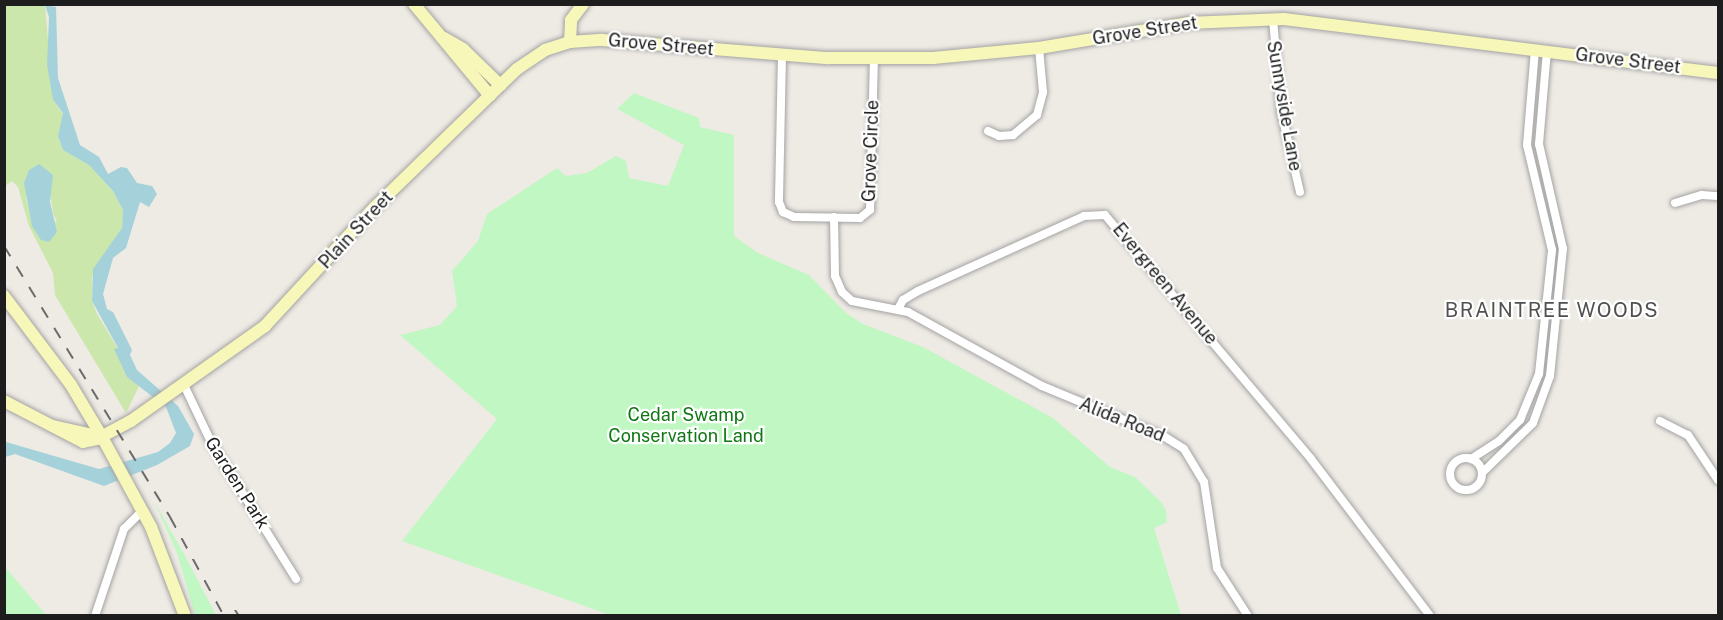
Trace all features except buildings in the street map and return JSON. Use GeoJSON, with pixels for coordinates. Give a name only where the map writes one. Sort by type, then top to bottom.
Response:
{"type":"FeatureCollection","features":[{"type":"Feature","properties":{"kind":"main road"},"geometry":{"type":"LineString","coordinates":[[414,4],[490,96]]}},
{"type":"Feature","properties":{"kind":"main road"},"geometry":{"type":"LineString","coordinates":[[570,42],[571,20],[583,4]]}},
{"type":"Feature","properties":{"kind":"main road","name":"Grove Street"},"geometry":{"type":"LineString","coordinates":[[570,42],[602,40],[782,55],[874,59],[954,57],[1039,48],[1180,24],[1273,19],[1719,73]]}},
{"type":"Feature","properties":{"kind":"main road"},"geometry":{"type":"LineString","coordinates":[[444,38],[463,49],[500,86]]}},
{"type":"Feature","properties":{"kind":"main road","name":"Plain Street"},"geometry":{"type":"LineString","coordinates":[[102,437],[184,385],[274,318],[368,214],[500,86],[533,56],[570,42]]}},
{"type":"Feature","properties":{"kind":"main road"},"geometry":{"type":"LineString","coordinates":[[4,296],[71,385],[102,437],[142,511],[185,615]]}},
{"type":"Feature","properties":{"kind":"main road"},"geometry":{"type":"LineString","coordinates":[[4,401],[48,425],[102,437]]}},
{"type":"Feature","properties":{"kind":"street","name":"Sunnyside Lane"},"geometry":{"type":"LineString","coordinates":[[1273,19],[1281,111],[1300,192]]}},
{"type":"Feature","properties":{"kind":"street"},"geometry":{"type":"LineString","coordinates":[[988,131],[999,136],[1013,135],[1037,115],[1043,92],[1039,48]]}},
{"type":"Feature","properties":{"kind":"street"},"geometry":{"type":"LineString","coordinates":[[1541,50],[1539,139],[1563,249],[1549,382],[1539,412],[1522,436],[1482,474],[1479,483],[1471,490],[1453,484],[1450,476],[1453,465],[1460,459],[1471,459],[1499,441],[1526,412],[1537,385],[1552,250],[1527,140],[1541,50]]}},
{"type":"Feature","properties":{"kind":"street","name":"Grove Circle"},"geometry":{"type":"LineString","coordinates":[[782,55],[780,206],[791,217],[863,217],[871,207],[874,59]]}},
{"type":"Feature","properties":{"kind":"street"},"geometry":{"type":"LineString","coordinates":[[1676,203],[1697,196],[1719,196]]}},
{"type":"Feature","properties":{"kind":"street"},"geometry":{"type":"LineString","coordinates":[[1541,202],[1552,199]]}},
{"type":"Feature","properties":{"kind":"street","name":"Evergreen Avenue"},"geometry":{"type":"LineString","coordinates":[[898,309],[903,300],[918,291],[1084,216],[1105,215],[1311,459],[1430,615]]}},
{"type":"Feature","properties":{"kind":"street"},"geometry":{"type":"LineString","coordinates":[[834,217],[835,276],[842,292],[865,306],[898,309]]}},
{"type":"Feature","properties":{"kind":"street","name":"Alida Road"},"geometry":{"type":"LineString","coordinates":[[898,309],[1042,386],[1165,437],[1184,449],[1204,482],[1217,568],[1248,615]]}},
{"type":"Feature","properties":{"kind":"street"},"geometry":{"type":"LineString","coordinates":[[1545,318],[1557,319]]}},
{"type":"Feature","properties":{"kind":"street","name":"Garden Park"},"geometry":{"type":"LineString","coordinates":[[184,385],[208,437],[296,579]]}},
{"type":"Feature","properties":{"kind":"street"},"geometry":{"type":"LineString","coordinates":[[1660,421],[1688,435],[1719,480]]}},
{"type":"Feature","properties":{"kind":"street"},"geometry":{"type":"LineString","coordinates":[[1471,459],[1482,474]]}},
{"type":"Feature","properties":{"kind":"street"},"geometry":{"type":"LineString","coordinates":[[95,615],[122,534],[130,519],[142,511]]}},
{"type":"Feature","properties":{"kind":"green space"},"geometry":{"type":"Polygon","coordinates":[[[5,5],[45,5],[53,100],[63,114],[58,136],[63,150],[89,165],[113,191],[123,210],[122,228],[92,276],[92,301],[118,349],[115,349],[127,377],[140,384],[126,413],[55,295],[53,273],[29,226],[18,187],[12,181],[5,186],[5,5]],[[49,185],[26,198],[30,214],[57,222],[53,213],[49,185]]]}},
{"type":"Feature","properties":{"kind":"green space","name":"Cedar Swamp Conservation Land"},"geometry":{"type":"Polygon","coordinates":[[[634,93],[699,118],[700,127],[734,135],[734,236],[758,253],[809,275],[846,313],[863,324],[923,347],[1053,418],[1110,467],[1135,477],[1162,503],[1166,511],[1167,522],[1154,528],[1181,615],[610,615],[402,541],[497,419],[400,335],[440,325],[457,306],[452,271],[478,241],[487,214],[557,168],[566,176],[587,173],[616,156],[626,161],[629,178],[668,186],[684,145],[617,109],[634,93]]]}},
{"type":"Feature","properties":{"kind":"green space"},"geometry":{"type":"Polygon","coordinates":[[[154,501],[216,615],[195,615],[177,553],[154,501]]]}},
{"type":"Feature","properties":{"kind":"green space"},"geometry":{"type":"Polygon","coordinates":[[[5,567],[46,615],[5,615],[5,567]]]}},
{"type":"Feature","properties":{"kind":"water"},"geometry":{"type":"Polygon","coordinates":[[[45,5],[56,7],[58,78],[80,145],[99,157],[108,174],[121,167],[127,168],[137,183],[152,186],[157,194],[149,207],[140,202],[126,248],[113,258],[103,294],[107,309],[113,312],[132,350],[130,355],[137,370],[178,406],[194,434],[190,446],[157,465],[104,486],[15,454],[5,457],[6,442],[99,469],[158,452],[170,443],[176,433],[166,407],[127,377],[114,349],[118,348],[92,301],[93,269],[122,228],[123,210],[113,191],[89,165],[63,150],[58,136],[63,113],[53,100],[47,64],[49,17],[45,5]]]}},
{"type":"Feature","properties":{"kind":"water"},"geometry":{"type":"Polygon","coordinates":[[[39,164],[53,175],[50,202],[57,232],[49,242],[41,240],[32,226],[24,183],[29,170],[39,164]]]}},
{"type":"Feature","properties":{"kind":"railway"},"geometry":{"type":"LineString","coordinates":[[4,246],[170,517],[224,616]]}},
{"type":"Feature","properties":{"kind":"railway"},"geometry":{"type":"LineString","coordinates":[[235,610],[239,616]]}},
{"type":"Feature","properties":{"kind":"district","name":"BRAINTREE WOODS"},"geometry":{"type":"Point","coordinates":[1552,310]}}]}
